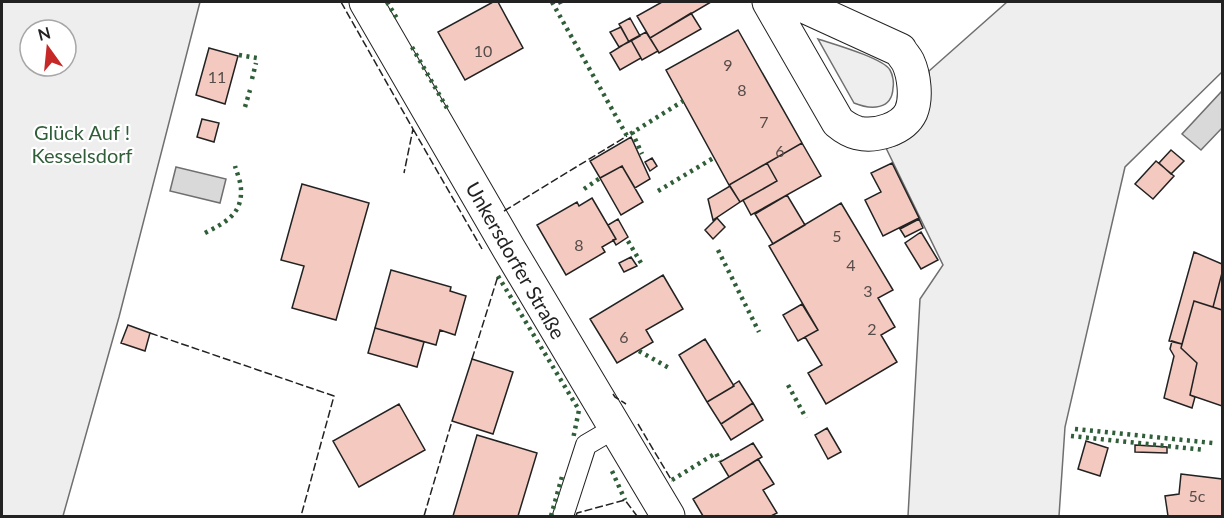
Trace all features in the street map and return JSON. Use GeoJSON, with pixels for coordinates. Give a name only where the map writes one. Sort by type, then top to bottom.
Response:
{"type":"FeatureCollection","features":[{"type":"Feature","properties":{"kind":"street","name":"Unkersdorfer Straße"},"geometry":{"type":"LineString","coordinates":[[366,2],[509,249],[668,516]]}},
{"type":"Feature","properties":{"kind":"street"},"geometry":{"type":"LineString","coordinates":[[769,2],[838,122],[847,129],[875,134],[904,122],[911,111],[914,99],[913,80],[908,62],[900,50],[795,2]]}},
{"type":"Feature","properties":{"kind":"lane"},"geometry":{"type":"LineString","coordinates":[[563,516],[586,446],[615,428]]}},
{"type":"Feature","properties":{"kind":"green space","name":"Glück Auf ! Kesselsdorf"},"geometry":{"type":"Polygon","coordinates":[[[2,2],[200,2],[119,317],[63,516],[2,516],[2,2]]]}},
{"type":"Feature","properties":{"kind":"green space"},"geometry":{"type":"Polygon","coordinates":[[[1007,2],[1222,2],[1222,72],[1125,167],[1065,427],[1059,516],[908,516],[920,299],[943,265],[886,148],[907,139],[930,91],[929,71],[1007,2]]]}},
{"type":"Feature","properties":{"kind":"green space"},"geometry":{"type":"Polygon","coordinates":[[[818,39],[886,65],[893,81],[889,101],[874,107],[854,103],[818,39]]]}},
{"type":"Feature","properties":{"kind":"shaded area"},"geometry":{"type":"Polygon","coordinates":[[[1222,91],[1222,128],[1201,150],[1182,134],[1222,91]]]}},
{"type":"Feature","properties":{"kind":"shaded area"},"geometry":{"type":"Polygon","coordinates":[[[176,167],[226,179],[220,203],[170,191],[176,167]]]}},
{"type":"Feature","properties":{"kind":"building"},"geometry":{"type":"Polygon","coordinates":[[[493,2],[498,2],[523,48],[465,80],[438,32],[493,2]]]}},
{"type":"Feature","properties":{"kind":"building"},"geometry":{"type":"Polygon","coordinates":[[[662,2],[711,2],[650,38],[637,16],[662,2]]]}},
{"type":"Feature","properties":{"kind":"building"},"geometry":{"type":"Polygon","coordinates":[[[691,13],[701,29],[659,53],[650,38],[691,13]]]}},
{"type":"Feature","properties":{"kind":"building"},"geometry":{"type":"Polygon","coordinates":[[[630,18],[640,36],[629,42],[619,24],[630,18]]]}},
{"type":"Feature","properties":{"kind":"building"},"geometry":{"type":"Polygon","coordinates":[[[621,27],[629,42],[619,47],[610,32],[621,27]]]}},
{"type":"Feature","properties":{"kind":"building"},"geometry":{"type":"Polygon","coordinates":[[[738,30],[802,143],[729,185],[666,70],[738,30]]]}},
{"type":"Feature","properties":{"kind":"building"},"geometry":{"type":"Polygon","coordinates":[[[646,32],[658,51],[642,60],[631,40],[646,32]]]}},
{"type":"Feature","properties":{"kind":"building"},"geometry":{"type":"Polygon","coordinates":[[[631,40],[641,58],[620,70],[610,53],[631,40]]]}},
{"type":"Feature","properties":{"kind":"building"},"geometry":{"type":"Polygon","coordinates":[[[209,48],[238,56],[225,104],[196,95],[209,48]]]}},
{"type":"Feature","properties":{"kind":"building"},"geometry":{"type":"Polygon","coordinates":[[[202,119],[219,123],[214,142],[197,137],[202,119]]]}},
{"type":"Feature","properties":{"kind":"building"},"geometry":{"type":"Polygon","coordinates":[[[631,137],[650,179],[635,188],[622,166],[600,178],[590,161],[631,137]]]}},
{"type":"Feature","properties":{"kind":"building"},"geometry":{"type":"Polygon","coordinates":[[[802,143],[821,176],[751,215],[743,200],[777,181],[767,163],[802,143]]]}},
{"type":"Feature","properties":{"kind":"building"},"geometry":{"type":"Polygon","coordinates":[[[1171,150],[1184,161],[1171,174],[1159,163],[1171,150]]]}},
{"type":"Feature","properties":{"kind":"building"},"geometry":{"type":"Polygon","coordinates":[[[652,158],[657,166],[650,171],[645,162],[652,158]]]}},
{"type":"Feature","properties":{"kind":"building"},"geometry":{"type":"Polygon","coordinates":[[[1156,161],[1174,176],[1153,199],[1135,184],[1156,161]]]}},
{"type":"Feature","properties":{"kind":"building"},"geometry":{"type":"Polygon","coordinates":[[[767,163],[777,181],[740,202],[729,185],[767,163]]]}},
{"type":"Feature","properties":{"kind":"building"},"geometry":{"type":"Polygon","coordinates":[[[892,163],[919,218],[883,236],[865,200],[881,192],[871,173],[892,163]]]}},
{"type":"Feature","properties":{"kind":"building"},"geometry":{"type":"Polygon","coordinates":[[[622,166],[643,202],[621,215],[600,178],[622,166]]]}},
{"type":"Feature","properties":{"kind":"building"},"geometry":{"type":"Polygon","coordinates":[[[302,184],[369,203],[336,320],[292,308],[304,266],[281,260],[302,184]]]}},
{"type":"Feature","properties":{"kind":"building"},"geometry":{"type":"Polygon","coordinates":[[[730,186],[740,202],[713,220],[708,199],[730,186]]]}},
{"type":"Feature","properties":{"kind":"building"},"geometry":{"type":"Polygon","coordinates":[[[787,195],[805,225],[773,244],[755,214],[787,195]]]}},
{"type":"Feature","properties":{"kind":"building"},"geometry":{"type":"Polygon","coordinates":[[[592,198],[616,239],[602,247],[605,252],[566,275],[537,225],[577,202],[579,206],[592,198]]]}},
{"type":"Feature","properties":{"kind":"building"},"geometry":{"type":"Polygon","coordinates":[[[841,203],[893,290],[878,298],[895,327],[881,335],[897,362],[826,404],[808,373],[822,365],[805,337],[818,330],[769,246],[841,203]]]}},
{"type":"Feature","properties":{"kind":"building"},"geometry":{"type":"Polygon","coordinates":[[[717,218],[725,227],[713,239],[705,230],[717,218]]]}},
{"type":"Feature","properties":{"kind":"building"},"geometry":{"type":"Polygon","coordinates":[[[618,219],[628,237],[616,245],[613,240],[616,239],[608,225],[618,219]]]}},
{"type":"Feature","properties":{"kind":"building"},"geometry":{"type":"Polygon","coordinates":[[[919,219],[923,228],[905,237],[900,229],[919,219]]]}},
{"type":"Feature","properties":{"kind":"building"},"geometry":{"type":"Polygon","coordinates":[[[921,232],[938,260],[921,269],[905,243],[921,232]]]}},
{"type":"Feature","properties":{"kind":"building"},"geometry":{"type":"Polygon","coordinates":[[[1194,252],[1222,264],[1222,273],[1213,307],[1194,301],[1182,344],[1169,341],[1194,252]]]}},
{"type":"Feature","properties":{"kind":"building"},"geometry":{"type":"Polygon","coordinates":[[[631,257],[637,266],[624,272],[619,263],[631,257]]]}},
{"type":"Feature","properties":{"kind":"building"},"geometry":{"type":"Polygon","coordinates":[[[391,270],[451,287],[450,291],[466,296],[455,335],[440,330],[436,345],[375,328],[391,270]]]}},
{"type":"Feature","properties":{"kind":"building"},"geometry":{"type":"Polygon","coordinates":[[[1222,273],[1222,310],[1213,307],[1222,273]]]}},
{"type":"Feature","properties":{"kind":"building"},"geometry":{"type":"Polygon","coordinates":[[[663,275],[683,309],[646,330],[653,342],[617,363],[590,319],[663,275]]]}},
{"type":"Feature","properties":{"kind":"building"},"geometry":{"type":"Polygon","coordinates":[[[1194,301],[1222,310],[1222,406],[1190,395],[1197,363],[1181,348],[1194,301]]]}},
{"type":"Feature","properties":{"kind":"building"},"geometry":{"type":"Polygon","coordinates":[[[802,304],[818,330],[798,341],[783,315],[802,304]]]}},
{"type":"Feature","properties":{"kind":"building"},"geometry":{"type":"Polygon","coordinates":[[[128,325],[150,333],[145,351],[121,343],[128,325]]]}},
{"type":"Feature","properties":{"kind":"building"},"geometry":{"type":"Polygon","coordinates":[[[375,328],[424,342],[417,367],[368,353],[375,328]]]}},
{"type":"Feature","properties":{"kind":"building"},"geometry":{"type":"Polygon","coordinates":[[[705,339],[734,386],[707,402],[679,355],[705,339]]]}},
{"type":"Feature","properties":{"kind":"building"},"geometry":{"type":"Polygon","coordinates":[[[1172,341],[1182,344],[1181,348],[1197,363],[1190,395],[1195,397],[1192,408],[1164,398],[1174,356],[1170,349],[1172,341]]]}},
{"type":"Feature","properties":{"kind":"building"},"geometry":{"type":"Polygon","coordinates":[[[472,359],[513,372],[493,434],[452,421],[472,359]]]}},
{"type":"Feature","properties":{"kind":"building"},"geometry":{"type":"Polygon","coordinates":[[[739,381],[753,403],[721,424],[707,402],[739,381]]]}},
{"type":"Feature","properties":{"kind":"building"},"geometry":{"type":"Polygon","coordinates":[[[753,403],[763,420],[731,440],[721,424],[753,403]]]}},
{"type":"Feature","properties":{"kind":"building"},"geometry":{"type":"Polygon","coordinates":[[[399,404],[425,450],[359,487],[333,441],[399,404]]]}},
{"type":"Feature","properties":{"kind":"building"},"geometry":{"type":"Polygon","coordinates":[[[827,428],[841,452],[828,459],[815,435],[827,428]]]}},
{"type":"Feature","properties":{"kind":"building"},"geometry":{"type":"Polygon","coordinates":[[[477,435],[537,453],[518,516],[453,516],[477,435]]]}},
{"type":"Feature","properties":{"kind":"building"},"geometry":{"type":"Polygon","coordinates":[[[1086,441],[1108,448],[1100,476],[1078,469],[1086,441]]]}},
{"type":"Feature","properties":{"kind":"building"},"geometry":{"type":"Polygon","coordinates":[[[753,443],[762,457],[729,477],[720,462],[753,443]]]}},
{"type":"Feature","properties":{"kind":"building"},"geometry":{"type":"Polygon","coordinates":[[[1135,445],[1167,447],[1167,453],[1135,452],[1135,445]]]}},
{"type":"Feature","properties":{"kind":"building"},"geometry":{"type":"Polygon","coordinates":[[[758,459],[774,484],[763,490],[777,513],[771,516],[703,516],[693,499],[758,459]]]}},
{"type":"Feature","properties":{"kind":"building"},"geometry":{"type":"Polygon","coordinates":[[[1181,474],[1222,479],[1222,516],[1168,516],[1165,496],[1179,494],[1181,474]]]}},
{"type":"Feature","properties":{"kind":"hedge"},"geometry":{"type":"LineString","coordinates":[[387,2],[398,20]]}},
{"type":"Feature","properties":{"kind":"hedge"},"geometry":{"type":"LineString","coordinates":[[552,2],[627,136],[683,101]]}},
{"type":"Feature","properties":{"kind":"hedge"},"geometry":{"type":"LineString","coordinates":[[412,47],[448,110]]}},
{"type":"Feature","properties":{"kind":"hedge"},"geometry":{"type":"LineString","coordinates":[[239,55],[257,58]]}},
{"type":"Feature","properties":{"kind":"hedge"},"geometry":{"type":"LineString","coordinates":[[252,79],[256,63]]}},
{"type":"Feature","properties":{"kind":"hedge"},"geometry":{"type":"LineString","coordinates":[[245,107],[250,90]]}},
{"type":"Feature","properties":{"kind":"hedge"},"geometry":{"type":"LineString","coordinates":[[632,132],[642,154]]}},
{"type":"Feature","properties":{"kind":"hedge"},"geometry":{"type":"LineString","coordinates":[[658,191],[715,157]]}},
{"type":"Feature","properties":{"kind":"hedge"},"geometry":{"type":"LineString","coordinates":[[205,233],[225,222],[238,206],[241,199],[241,187],[235,166]]}},
{"type":"Feature","properties":{"kind":"hedge"},"geometry":{"type":"LineString","coordinates":[[584,189],[600,178]]}},
{"type":"Feature","properties":{"kind":"hedge"},"geometry":{"type":"LineString","coordinates":[[628,241],[641,263]]}},
{"type":"Feature","properties":{"kind":"hedge"},"geometry":{"type":"LineString","coordinates":[[718,250],[759,332]]}},
{"type":"Feature","properties":{"kind":"hedge"},"geometry":{"type":"LineString","coordinates":[[498,276],[579,410],[573,439]]}},
{"type":"Feature","properties":{"kind":"hedge"},"geometry":{"type":"LineString","coordinates":[[639,351],[671,369]]}},
{"type":"Feature","properties":{"kind":"hedge"},"geometry":{"type":"LineString","coordinates":[[788,385],[806,418]]}},
{"type":"Feature","properties":{"kind":"hedge"},"geometry":{"type":"LineString","coordinates":[[1075,429],[1213,443]]}},
{"type":"Feature","properties":{"kind":"hedge"},"geometry":{"type":"LineString","coordinates":[[1071,436],[1205,450]]}},
{"type":"Feature","properties":{"kind":"hedge"},"geometry":{"type":"LineString","coordinates":[[672,480],[716,453],[720,461]]}},
{"type":"Feature","properties":{"kind":"hedge"},"geometry":{"type":"LineString","coordinates":[[612,471],[625,500]]}},
{"type":"Feature","properties":{"kind":"hedge"},"geometry":{"type":"LineString","coordinates":[[551,516],[563,473]]}},
{"type":"Feature","properties":{"kind":"fence"},"geometry":{"type":"LineString","coordinates":[[341,2],[413,129],[404,173]]}},
{"type":"Feature","properties":{"kind":"fence"},"geometry":{"type":"LineString","coordinates":[[413,129],[482,249]]}},
{"type":"Feature","properties":{"kind":"fence"},"geometry":{"type":"LineString","coordinates":[[504,211],[627,136]]}},
{"type":"Feature","properties":{"kind":"fence"},"geometry":{"type":"LineString","coordinates":[[472,359],[498,276]]}},
{"type":"Feature","properties":{"kind":"fence"},"geometry":{"type":"LineString","coordinates":[[150,333],[334,396],[301,516]]}},
{"type":"Feature","properties":{"kind":"fence"},"geometry":{"type":"LineString","coordinates":[[613,394],[626,404]]}},
{"type":"Feature","properties":{"kind":"fence"},"geometry":{"type":"LineString","coordinates":[[424,516],[452,421]]}},
{"type":"Feature","properties":{"kind":"fence"},"geometry":{"type":"LineString","coordinates":[[638,424],[672,481]]}},
{"type":"Feature","properties":{"kind":"fence"},"geometry":{"type":"LineString","coordinates":[[576,516],[577,513],[625,500],[637,516]]}}]}
